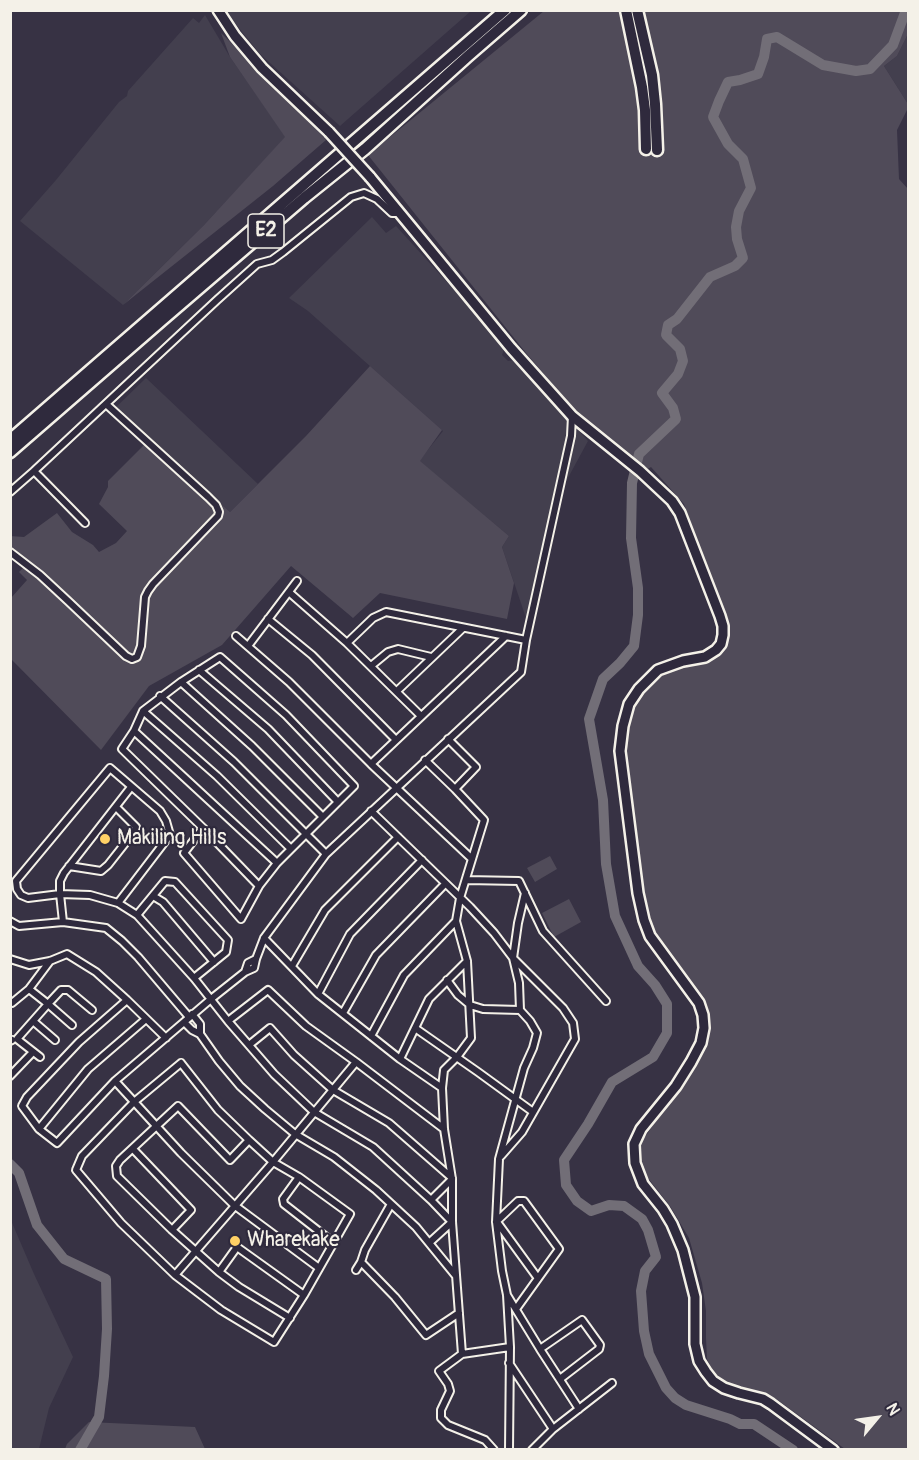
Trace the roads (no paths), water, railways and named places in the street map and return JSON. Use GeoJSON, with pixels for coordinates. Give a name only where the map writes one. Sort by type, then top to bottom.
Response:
{"type":"FeatureCollection","features":[{"type":"Feature","properties":{"kind":"highway","name":"E2"},"geometry":{"type":"LineString","coordinates":[[10,440],[505,10]]}},
{"type":"Feature","properties":{"kind":"highway","name":"E2"},"geometry":{"type":"LineString","coordinates":[[10,452],[304,198],[365,149],[521,10]]}},
{"type":"Feature","properties":{"kind":"highway"},"geometry":{"type":"LineString","coordinates":[[626,10],[642,87],[651,149],[655,104],[652,75],[638,10]]}},
{"type":"Feature","properties":{"kind":"street"},"geometry":{"type":"LineString","coordinates":[[218,10],[235,36],[262,68],[329,132],[370,177],[511,348],[572,416],[628,460],[672,501],[680,513],[720,616],[723,626],[721,644],[705,657],[658,670],[639,688],[629,704],[623,726],[620,752],[638,893],[644,920],[650,936],[699,1003],[704,1028],[701,1043],[692,1062],[676,1086],[641,1129],[634,1144],[635,1163],[643,1184],[668,1216],[683,1250],[695,1297],[695,1344],[699,1361],[706,1372],[713,1381],[724,1388],[763,1398],[833,1449]]}},
{"type":"Feature","properties":{"kind":"street"},"geometry":{"type":"LineString","coordinates":[[10,492],[257,264],[272,260],[351,197],[364,193],[377,199],[392,213],[399,213]]}},
{"type":"Feature","properties":{"kind":"street"},"geometry":{"type":"LineString","coordinates":[[10,552],[47,582],[126,656],[132,659],[136,657],[141,646],[145,597],[148,591],[218,516],[219,512],[208,497],[106,404]]}},
{"type":"Feature","properties":{"kind":"street"},"geometry":{"type":"LineString","coordinates":[[127,1000],[79,1042],[27,1097],[22,1106],[39,1129],[57,1143],[115,1081],[211,999],[245,972],[254,968],[264,938],[326,854],[521,672],[571,436],[572,416]]}},
{"type":"Feature","properties":{"kind":"street"},"geometry":{"type":"LineString","coordinates":[[34,471],[85,523]]}},
{"type":"Feature","properties":{"kind":"street"},"geometry":{"type":"LineString","coordinates":[[248,646],[297,581]]}},
{"type":"Feature","properties":{"kind":"street"},"geometry":{"type":"LineString","coordinates":[[290,593],[347,643],[421,716]]}},
{"type":"Feature","properties":{"kind":"street"},"geometry":{"type":"LineString","coordinates":[[347,643],[373,618],[386,612],[526,640]]}},
{"type":"Feature","properties":{"kind":"street"},"geometry":{"type":"LineString","coordinates":[[268,619],[312,655],[396,740]]}},
{"type":"Feature","properties":{"kind":"street"},"geometry":{"type":"LineString","coordinates":[[397,691],[463,628]]}},
{"type":"Feature","properties":{"kind":"street"},"geometry":{"type":"LineString","coordinates":[[236,636],[289,682],[371,764],[472,859]]}},
{"type":"Feature","properties":{"kind":"street"},"geometry":{"type":"LineString","coordinates":[[371,764],[506,636]]}},
{"type":"Feature","properties":{"kind":"street"},"geometry":{"type":"LineString","coordinates":[[371,666],[388,652],[398,649],[431,657]]}},
{"type":"Feature","properties":{"kind":"street"},"geometry":{"type":"LineString","coordinates":[[203,828],[184,854],[241,919],[259,886],[277,863],[354,786],[286,715],[220,657],[160,696],[143,711],[122,749],[203,828],[259,886]]}},
{"type":"Feature","properties":{"kind":"street"},"geometry":{"type":"LineString","coordinates":[[199,670],[268,729],[338,802]]}},
{"type":"Feature","properties":{"kind":"street"},"geometry":{"type":"LineString","coordinates":[[181,682],[252,747],[322,818]]}},
{"type":"Feature","properties":{"kind":"street"},"geometry":{"type":"LineString","coordinates":[[160,696],[234,762],[326,854]]}},
{"type":"Feature","properties":{"kind":"street"},"geometry":{"type":"LineString","coordinates":[[143,711],[217,776],[291,849]]}},
{"type":"Feature","properties":{"kind":"street"},"geometry":{"type":"LineString","coordinates":[[134,731],[277,863]]}},
{"type":"Feature","properties":{"kind":"street"},"geometry":{"type":"LineString","coordinates":[[448,739],[476,767],[455,789]]}},
{"type":"Feature","properties":{"kind":"street"},"geometry":{"type":"LineString","coordinates":[[425,760],[484,820],[460,898],[456,921],[467,961],[471,1038],[444,1070],[442,1088],[444,1129],[452,1179],[452,1222],[462,1354]]}},
{"type":"Feature","properties":{"kind":"street"},"geometry":{"type":"LineString","coordinates":[[118,903],[170,835],[160,811],[110,768],[16,881],[21,895],[28,898],[60,894],[90,896],[118,903],[137,915],[194,978],[274,1074],[314,1112],[373,1147],[452,1222]]}},
{"type":"Feature","properties":{"kind":"street"},"geometry":{"type":"LineString","coordinates":[[63,922],[60,881],[69,866],[131,787]]}},
{"type":"Feature","properties":{"kind":"street"},"geometry":{"type":"LineString","coordinates":[[69,866],[101,871],[108,866],[135,832],[136,827],[116,807]]}},
{"type":"Feature","properties":{"kind":"street"},"geometry":{"type":"LineString","coordinates":[[372,811],[494,933],[513,958],[563,1008],[573,1023],[575,1039],[522,1132],[499,1159]]}},
{"type":"Feature","properties":{"kind":"street"},"geometry":{"type":"LineString","coordinates":[[292,966],[325,910],[398,837]]}},
{"type":"Feature","properties":{"kind":"street"},"geometry":{"type":"LineString","coordinates":[[318,994],[350,934],[422,860]]}},
{"type":"Feature","properties":{"kind":"street"},"geometry":{"type":"LineString","coordinates":[[466,880],[519,881],[543,931],[606,1001]]}},
{"type":"Feature","properties":{"kind":"street"},"geometry":{"type":"LineString","coordinates":[[137,915],[165,881],[175,882],[228,940],[226,952],[194,978]]}},
{"type":"Feature","properties":{"kind":"street"},"geometry":{"type":"LineString","coordinates":[[343,1013],[376,955],[445,884]]}},
{"type":"Feature","properties":{"kind":"street"},"geometry":{"type":"LineString","coordinates":[[509,1449],[510,1347],[507,1294],[496,1222],[499,1159],[524,1068],[537,1033],[520,1010],[519,983],[513,958],[525,893]]}},
{"type":"Feature","properties":{"kind":"street"},"geometry":{"type":"LineString","coordinates":[[153,896],[163,902],[214,962]]}},
{"type":"Feature","properties":{"kind":"street"},"geometry":{"type":"LineString","coordinates":[[10,921],[19,926],[63,922],[106,928],[122,940],[188,1018],[192,1030],[200,1034],[240,1086],[295,1134],[334,1157],[376,1190],[416,1227],[456,1277]]}},
{"type":"Feature","properties":{"kind":"street"},"geometry":{"type":"LineString","coordinates":[[372,1036],[404,975],[456,921]]}},
{"type":"Feature","properties":{"kind":"street"},"geometry":{"type":"LineString","coordinates":[[264,938],[318,994],[400,1059],[442,1088]]}},
{"type":"Feature","properties":{"kind":"street"},"geometry":{"type":"LineString","coordinates":[[10,959],[29,965],[50,962],[67,954],[96,972],[166,1038]]}},
{"type":"Feature","properties":{"kind":"street"},"geometry":{"type":"LineString","coordinates":[[400,1059],[429,999],[467,961]]}},
{"type":"Feature","properties":{"kind":"street"},"geometry":{"type":"LineString","coordinates":[[10,1002],[12,1003],[29,988],[50,962]]}},
{"type":"Feature","properties":{"kind":"street"},"geometry":{"type":"LineString","coordinates":[[447,980],[458,995],[470,1005],[483,1009],[520,1010]]}},
{"type":"Feature","properties":{"kind":"street"},"geometry":{"type":"LineString","coordinates":[[29,988],[72,1025]]}},
{"type":"Feature","properties":{"kind":"street"},"geometry":{"type":"LineString","coordinates":[[40,1057],[12,1040],[61,990],[68,990],[92,1010]]}},
{"type":"Feature","properties":{"kind":"street"},"geometry":{"type":"LineString","coordinates":[[228,1021],[268,990],[306,1026],[444,1129]]}},
{"type":"Feature","properties":{"kind":"street"},"geometry":{"type":"LineString","coordinates":[[188,1018],[200,1024],[200,1034]]}},
{"type":"Feature","properties":{"kind":"street"},"geometry":{"type":"LineString","coordinates":[[39,1129],[88,1069],[146,1019]]}},
{"type":"Feature","properties":{"kind":"street"},"geometry":{"type":"LineString","coordinates":[[33,1021],[55,1040]]}},
{"type":"Feature","properties":{"kind":"street"},"geometry":{"type":"LineString","coordinates":[[249,1045],[270,1028],[294,1055],[333,1090],[389,1123],[452,1179]]}},
{"type":"Feature","properties":{"kind":"street"},"geometry":{"type":"LineString","coordinates":[[415,1028],[533,1112]]}},
{"type":"Feature","properties":{"kind":"street"},"geometry":{"type":"LineString","coordinates":[[10,1076],[33,1052]]}},
{"type":"Feature","properties":{"kind":"street"},"geometry":{"type":"LineString","coordinates":[[175,1275],[356,1062]]}},
{"type":"Feature","properties":{"kind":"street"},"geometry":{"type":"LineString","coordinates":[[181,1063],[218,1110],[249,1140],[273,1162],[299,1177],[350,1214],[304,1295],[274,1342],[220,1310],[175,1275],[121,1223],[76,1170],[82,1156],[134,1102],[181,1063]]}},
{"type":"Feature","properties":{"kind":"street"},"geometry":{"type":"LineString","coordinates":[[115,1081],[181,1153],[234,1205],[319,1268]]}},
{"type":"Feature","properties":{"kind":"street"},"geometry":{"type":"LineString","coordinates":[[249,1140],[230,1160],[178,1106],[120,1160],[116,1166],[117,1176],[171,1230],[219,1272],[290,1318]]}},
{"type":"Feature","properties":{"kind":"street"},"geometry":{"type":"LineString","coordinates":[[133,1149],[191,1210],[171,1230]]}},
{"type":"Feature","properties":{"kind":"street"},"geometry":{"type":"LineString","coordinates":[[299,1177],[283,1199],[284,1204],[334,1243]]}},
{"type":"Feature","properties":{"kind":"street"},"geometry":{"type":"LineString","coordinates":[[431,1200],[452,1179]]}},
{"type":"Feature","properties":{"kind":"street"},"geometry":{"type":"LineString","coordinates":[[496,1222],[518,1201],[522,1200],[559,1249],[516,1309]]}},
{"type":"Feature","properties":{"kind":"street"},"geometry":{"type":"LineString","coordinates":[[356,1270],[391,1204]]}},
{"type":"Feature","properties":{"kind":"street"},"geometry":{"type":"LineString","coordinates":[[429,1243],[452,1222]]}},
{"type":"Feature","properties":{"kind":"street"},"geometry":{"type":"LineString","coordinates":[[496,1222],[537,1277]]}},
{"type":"Feature","properties":{"kind":"street"},"geometry":{"type":"LineString","coordinates":[[219,1272],[237,1247],[304,1295]]}},
{"type":"Feature","properties":{"kind":"street"},"geometry":{"type":"LineString","coordinates":[[361,1262],[395,1297],[426,1335],[459,1313]]}},
{"type":"Feature","properties":{"kind":"street"},"geometry":{"type":"LineString","coordinates":[[507,1294],[579,1409]]}},
{"type":"Feature","properties":{"kind":"street"},"geometry":{"type":"LineString","coordinates":[[540,1349],[582,1320],[600,1345],[599,1349],[560,1379]]}},
{"type":"Feature","properties":{"kind":"street"},"geometry":{"type":"LineString","coordinates":[[494,1449],[484,1440],[448,1425],[441,1418],[441,1410],[450,1391],[439,1371],[462,1354],[510,1347]]}},
{"type":"Feature","properties":{"kind":"street"},"geometry":{"type":"LineString","coordinates":[[509,1363],[553,1429]]}},
{"type":"Feature","properties":{"kind":"street"},"geometry":{"type":"LineString","coordinates":[[532,1449],[553,1429],[612,1383]]}},
{"type":"Feature","properties":{"kind":"waterway"},"geometry":{"type":"LineString","coordinates":[[793,1450],[754,1424],[740,1424],[686,1405],[666,1388],[649,1354],[644,1331],[641,1291],[645,1271],[656,1257],[648,1230],[642,1219],[624,1206],[609,1205],[591,1211],[577,1201],[566,1185],[564,1160],[612,1082],[653,1057],[667,1033],[667,1004],[655,985],[638,966],[615,916],[606,864],[603,800],[589,719],[603,679],[634,646],[638,615],[638,588],[631,538],[632,483],[639,454],[676,419],[673,408],[662,393],[678,374],[683,361],[680,349],[666,335],[668,325],[677,319],[710,277],[735,266],[743,258],[736,227],[739,211],[751,188],[743,159],[728,144],[713,117],[719,101],[728,82],[758,74],[767,39],[777,37],[823,65],[856,71],[870,69],[893,45],[906,10]]}},
{"type":"Feature","properties":{"kind":"waterway"},"geometry":{"type":"LineString","coordinates":[[10,1164],[19,1173],[37,1225],[64,1259],[106,1279],[107,1329],[99,1417],[80,1450]]}},
{"type":"Feature","properties":{"kind":"place","name":"Makiling Hills"},"geometry":{"type":"Point","coordinates":[105,839]}},
{"type":"Feature","properties":{"kind":"place","name":"Wharekake"},"geometry":{"type":"Point","coordinates":[235,1241]}}]}
